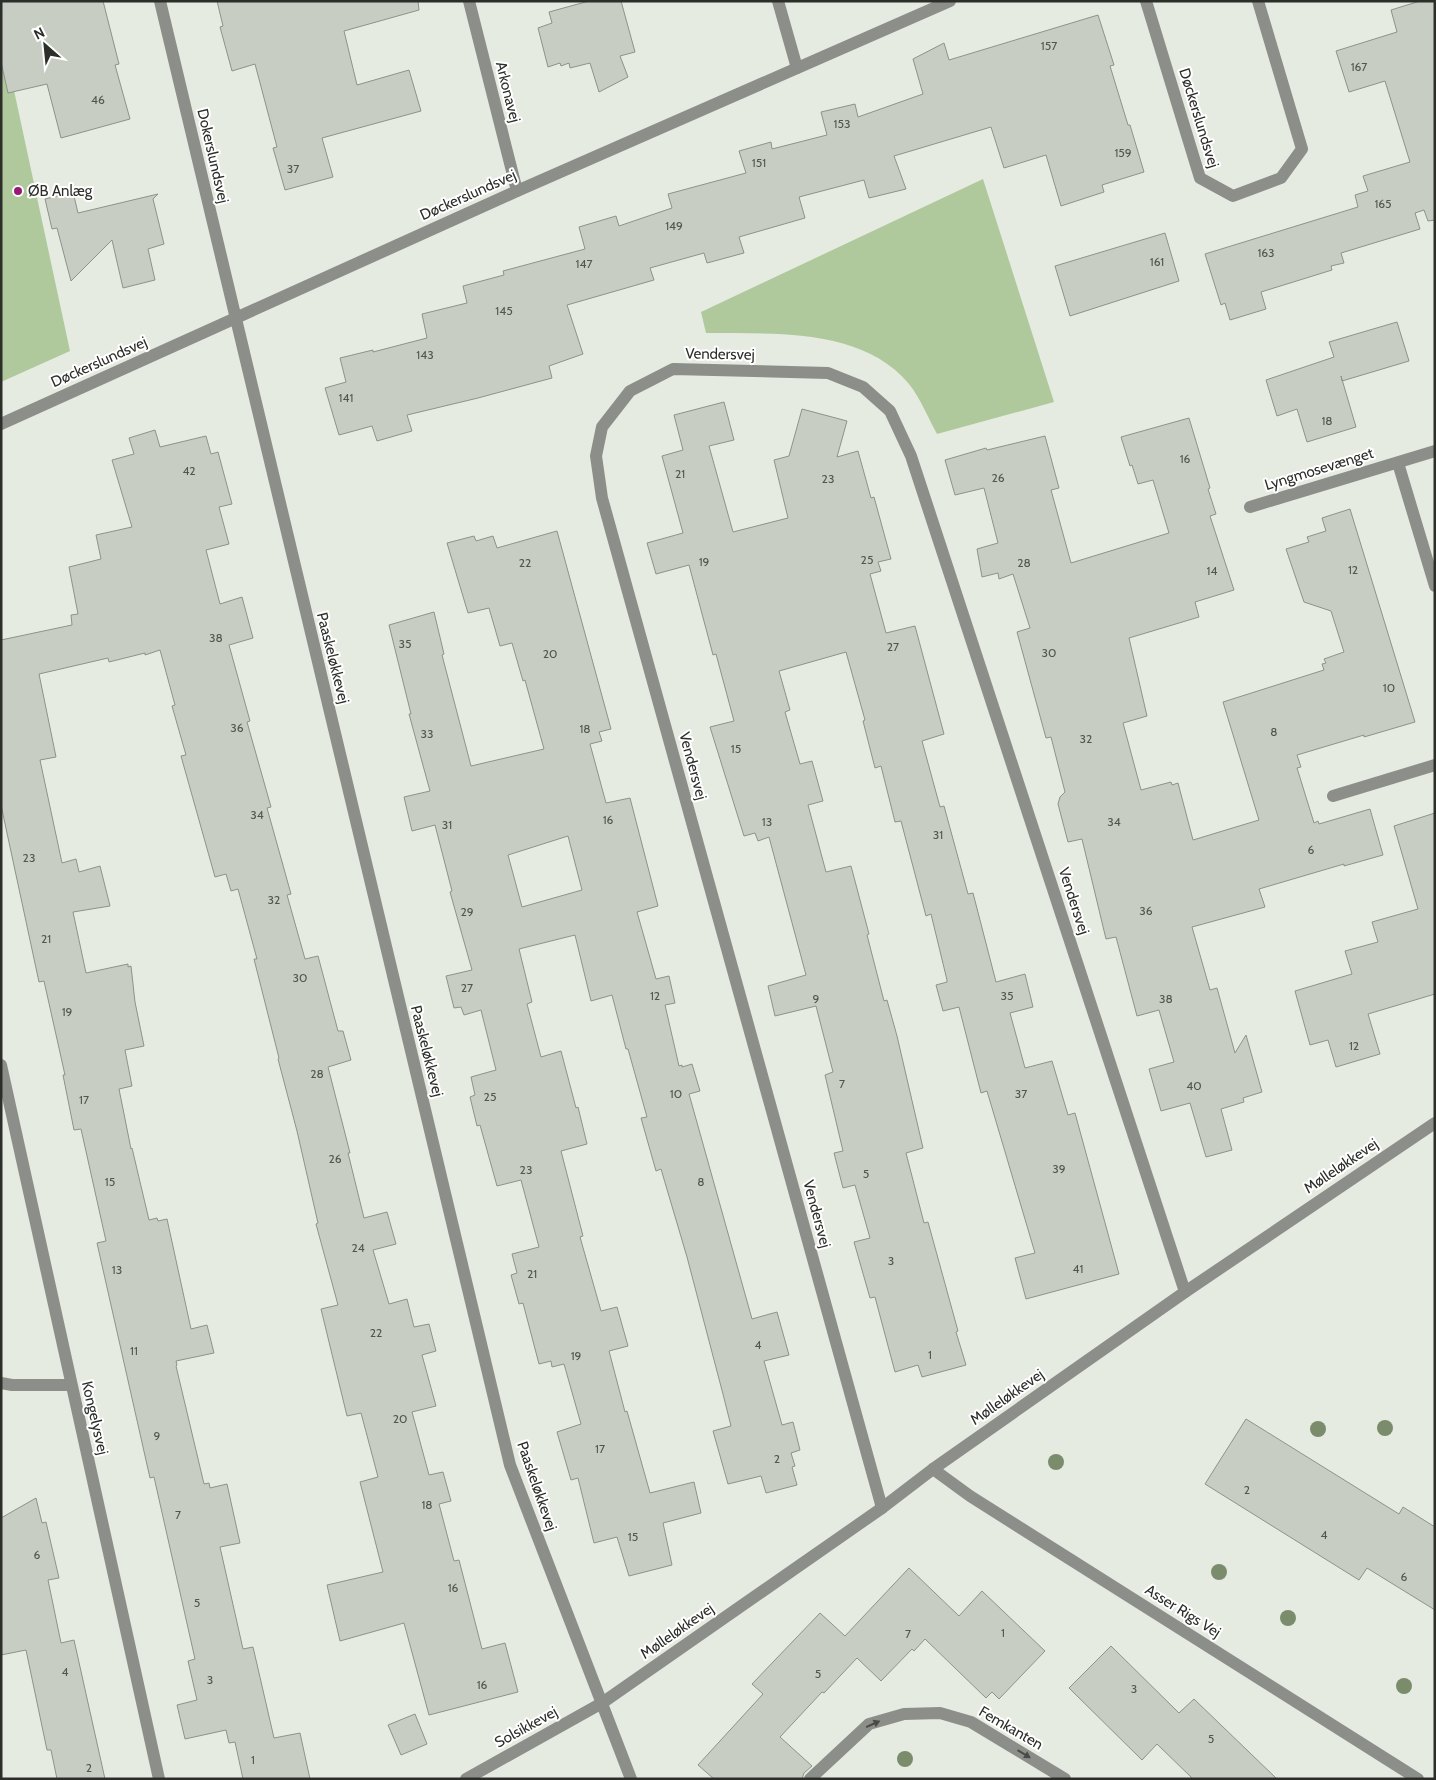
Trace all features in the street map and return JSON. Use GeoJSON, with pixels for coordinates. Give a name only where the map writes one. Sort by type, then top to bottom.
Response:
{"type":"FeatureCollection","features":[{"type":"Feature","properties":{"kind":"street","name":"Dokerslundsvej"},"geometry":{"type":"LineString","coordinates":[[160,1],[235,318]]}},
{"type":"Feature","properties":{"kind":"street","name":"Arkonavej"},"geometry":{"type":"LineString","coordinates":[[468,1],[517,191]]}},
{"type":"Feature","properties":{"kind":"street"},"geometry":{"type":"LineString","coordinates":[[778,1],[797,68]]}},
{"type":"Feature","properties":{"kind":"street","name":"Døckerslundsvej"},"geometry":{"type":"LineString","coordinates":[[1,424],[517,191],[950,1]]}},
{"type":"Feature","properties":{"kind":"street","name":"Døckerslundsvej"},"geometry":{"type":"LineString","coordinates":[[1146,1],[1200,178],[1232,196],[1281,178],[1302,149],[1258,1]]}},
{"type":"Feature","properties":{"kind":"street","name":"Paaskeløkkevej"},"geometry":{"type":"LineString","coordinates":[[235,318],[510,1465],[631,1779]]}},
{"type":"Feature","properties":{"kind":"street","name":"Vendersvej"},"geometry":{"type":"LineString","coordinates":[[882,1508],[602,498],[596,456],[602,426],[630,392],[673,369],[828,373],[863,387],[890,411],[912,456],[1185,1292]]}},
{"type":"Feature","properties":{"kind":"street","name":"Lyngmosevænget"},"geometry":{"type":"LineString","coordinates":[[1250,507],[1435,452]]}},
{"type":"Feature","properties":{"kind":"street","name":"Lyngmosevænget"},"geometry":{"type":"LineString","coordinates":[[1398,463],[1435,586]]}},
{"type":"Feature","properties":{"kind":"street"},"geometry":{"type":"LineString","coordinates":[[1333,796],[1435,765]]}},
{"type":"Feature","properties":{"kind":"street","name":"Kongelysvej"},"geometry":{"type":"LineString","coordinates":[[1,1065],[159,1779]]}},
{"type":"Feature","properties":{"kind":"street","name":"Mølleløkkevej"},"geometry":{"type":"LineString","coordinates":[[602,1703],[882,1508],[1185,1292],[1435,1123]]}},
{"type":"Feature","properties":{"kind":"street"},"geometry":{"type":"LineString","coordinates":[[1,1383],[12,1385],[71,1385]]}},
{"type":"Feature","properties":{"kind":"street","name":"Asser Rigs Vej"},"geometry":{"type":"LineString","coordinates":[[933,1470],[986,1506],[1418,1779]]}},
{"type":"Feature","properties":{"kind":"street","name":"Solsikkevej"},"geometry":{"type":"LineString","coordinates":[[466,1779],[602,1703]]}},
{"type":"Feature","properties":{"kind":"street","name":"Femkanten"},"geometry":{"type":"LineString","coordinates":[[810,1779],[869,1724],[904,1714],[940,1713],[971,1722],[1065,1779]]}},
{"type":"Feature","properties":{"kind":"green space","name":"ØB Anlæg"},"geometry":{"type":"Polygon","coordinates":[[[1,30],[70,351],[1,382],[1,30]]]}},
{"type":"Feature","properties":{"kind":"green space"},"geometry":{"type":"Polygon","coordinates":[[[983,179],[1054,402],[937,434],[921,402],[909,384],[890,365],[867,352],[842,343],[815,338],[759,333],[706,333],[701,312],[983,179]]]}},
{"type":"Feature","properties":{"kind":"building"},"geometry":{"type":"Polygon","coordinates":[[[1,1],[103,1],[119,64],[115,65],[130,119],[61,138],[47,84],[8,93],[1,62],[1,1]]]}},
{"type":"Feature","properties":{"kind":"building"},"geometry":{"type":"Polygon","coordinates":[[[217,1],[418,1],[419,10],[344,31],[357,85],[409,70],[421,111],[322,138],[333,177],[285,190],[273,148],[277,147],[255,64],[232,71],[220,27],[223,26],[217,1]]]}},
{"type":"Feature","properties":{"kind":"building"},"geometry":{"type":"Polygon","coordinates":[[[589,1],[621,1],[635,52],[620,56],[628,77],[599,92],[590,63],[570,68],[569,63],[561,66],[560,63],[548,67],[538,28],[552,23],[549,12],[589,1]]]}},
{"type":"Feature","properties":{"kind":"building"},"geometry":{"type":"Polygon","coordinates":[[[1420,1],[1435,1],[1435,220],[1428,221],[1424,210],[1415,213],[1420,229],[1341,253],[1344,263],[1331,266],[1332,270],[1261,292],[1266,309],[1230,320],[1225,303],[1221,305],[1205,254],[1358,207],[1355,195],[1368,191],[1363,176],[1410,162],[1385,81],[1349,92],[1336,51],[1397,32],[1391,10],[1420,1]]]}},
{"type":"Feature","properties":{"kind":"building"},"geometry":{"type":"Polygon","coordinates":[[[1098,15],[1114,65],[1110,66],[1144,172],[1102,185],[1104,192],[1061,206],[1046,155],[1004,168],[991,127],[894,156],[906,189],[869,198],[864,180],[799,197],[805,218],[739,237],[744,253],[707,263],[704,253],[650,268],[654,280],[567,305],[583,354],[549,366],[552,378],[407,415],[412,431],[377,441],[372,426],[339,435],[325,388],[346,382],[340,358],[373,350],[373,352],[427,338],[422,314],[467,303],[463,286],[504,275],[503,271],[585,249],[579,227],[616,216],[619,226],[672,208],[668,194],[746,173],[739,151],[771,142],[772,149],[827,135],[821,112],[855,104],[858,117],[923,94],[913,59],[944,43],[949,60],[1098,15]]]}},
{"type":"Feature","properties":{"kind":"building"},"geometry":{"type":"Polygon","coordinates":[[[73,192],[78,213],[158,194],[153,199],[164,244],[148,249],[155,280],[123,288],[112,240],[71,281],[57,228],[52,229],[45,199],[73,192]]]}},
{"type":"Feature","properties":{"kind":"building"},"geometry":{"type":"Polygon","coordinates":[[[1165,233],[1179,281],[1070,316],[1055,266],[1165,233]]]}},
{"type":"Feature","properties":{"kind":"building"},"geometry":{"type":"Polygon","coordinates":[[[1397,322],[1409,361],[1342,381],[1356,427],[1307,442],[1297,409],[1277,416],[1266,380],[1334,357],[1329,342],[1397,322]]]}},
{"type":"Feature","properties":{"kind":"building"},"geometry":{"type":"Polygon","coordinates":[[[724,402],[734,440],[709,446],[733,532],[788,518],[774,460],[789,456],[802,409],[847,421],[837,457],[858,451],[871,498],[874,497],[891,559],[878,562],[881,571],[870,574],[886,633],[915,626],[944,734],[922,741],[940,807],[944,806],[968,894],[973,893],[996,982],[1025,974],[1033,1007],[1010,1013],[1025,1068],[1052,1061],[1068,1115],[1075,1113],[1119,1274],[1026,1299],[1015,1258],[1035,1253],[987,1091],[981,1093],[959,1007],[943,1011],[936,985],[947,982],[947,980],[931,914],[926,916],[901,821],[895,822],[881,766],[875,768],[863,721],[865,720],[846,652],[779,671],[790,710],[785,712],[800,764],[812,761],[823,801],[808,805],[826,872],[851,866],[884,1001],[887,1000],[897,1036],[923,1148],[906,1153],[924,1223],[928,1222],[966,1365],[922,1377],[918,1365],[895,1372],[875,1297],[870,1298],[854,1242],[870,1238],[855,1185],[843,1188],[834,1153],[843,1151],[825,1075],[833,1072],[816,1006],[775,1016],[768,986],[806,975],[769,837],[758,841],[755,833],[744,836],[710,727],[734,721],[716,654],[713,655],[689,565],[656,574],[647,543],[683,533],[662,456],[683,450],[674,415],[724,402]]]}},
{"type":"Feature","properties":{"kind":"building"},"geometry":{"type":"Polygon","coordinates":[[[1189,418],[1216,514],[1210,516],[1234,590],[1195,602],[1199,617],[1129,638],[1147,716],[1123,723],[1141,790],[1171,782],[1172,785],[1178,783],[1193,840],[1259,820],[1223,702],[1324,670],[1322,664],[1326,663],[1324,659],[1344,652],[1331,611],[1304,602],[1286,549],[1309,542],[1307,537],[1326,531],[1322,518],[1350,509],[1415,722],[1297,755],[1301,767],[1297,768],[1314,823],[1318,821],[1319,824],[1370,809],[1383,855],[1344,866],[1344,864],[1259,889],[1265,907],[1192,927],[1210,990],[1217,988],[1235,1053],[1246,1035],[1262,1092],[1243,1098],[1244,1102],[1221,1109],[1232,1150],[1206,1157],[1190,1103],[1161,1111],[1149,1069],[1174,1062],[1159,1010],[1137,1016],[1116,937],[1106,939],[1082,839],[1068,842],[1058,804],[1060,797],[1065,792],[1051,737],[1046,738],[1017,632],[1030,628],[1013,574],[999,579],[998,573],[982,577],[977,549],[998,543],[984,488],[955,495],[945,460],[986,448],[987,450],[1045,436],[1059,488],[1051,490],[1071,563],[1169,533],[1153,480],[1138,484],[1121,437],[1189,418]]]}},
{"type":"Feature","properties":{"kind":"building"},"geometry":{"type":"Polygon","coordinates":[[[155,430],[160,447],[206,436],[211,454],[218,452],[232,504],[219,507],[229,544],[206,550],[220,604],[242,597],[253,638],[229,645],[250,721],[247,722],[271,807],[267,808],[291,894],[287,895],[305,959],[318,956],[338,1031],[343,1031],[351,1060],[328,1067],[350,1153],[348,1153],[364,1218],[387,1212],[396,1244],[373,1250],[389,1304],[407,1299],[414,1327],[429,1324],[436,1351],[422,1355],[436,1406],[412,1412],[429,1475],[443,1472],[451,1501],[439,1504],[454,1561],[459,1560],[482,1649],[505,1643],[518,1692],[429,1715],[404,1623],[340,1641],[327,1585],[383,1572],[360,1482],[378,1477],[361,1413],[347,1416],[321,1309],[338,1305],[316,1224],[318,1223],[297,1131],[254,959],[257,959],[238,889],[231,891],[226,874],[215,877],[181,756],[186,755],[172,706],[175,705],[160,650],[109,662],[108,658],[39,674],[56,757],[40,760],[62,863],[76,859],[79,872],[100,866],[110,906],[73,912],[86,973],[128,964],[128,967],[131,966],[135,1002],[144,1046],[125,1050],[132,1086],[119,1089],[131,1149],[149,1220],[157,1218],[158,1221],[167,1219],[191,1329],[207,1325],[214,1353],[176,1361],[176,1366],[204,1484],[209,1483],[210,1488],[227,1484],[240,1543],[220,1547],[243,1649],[253,1647],[274,1738],[300,1733],[310,1779],[243,1779],[235,1742],[229,1743],[226,1730],[185,1739],[177,1705],[197,1700],[188,1661],[195,1659],[154,1477],[150,1478],[97,1243],[106,1241],[81,1129],[74,1130],[63,1075],[65,1075],[44,981],[39,982],[1,805],[1,640],[72,625],[71,615],[78,614],[69,567],[101,559],[96,535],[132,527],[112,460],[134,454],[129,438],[155,430]]]}},
{"type":"Feature","properties":{"kind":"building"},"geometry":{"type":"Polygon","coordinates":[[[557,531],[611,729],[599,732],[602,741],[590,744],[606,803],[630,798],[658,906],[637,912],[656,979],[669,976],[675,1003],[665,1005],[679,1066],[692,1064],[700,1091],[689,1094],[752,1319],[777,1312],[789,1355],[764,1361],[782,1425],[793,1422],[800,1450],[791,1453],[795,1466],[792,1467],[797,1485],[766,1493],[761,1476],[728,1484],[713,1431],[731,1426],[687,1257],[661,1169],[656,1171],[641,1118],[647,1117],[612,995],[591,1001],[575,935],[519,949],[532,1002],[527,1004],[541,1057],[561,1051],[587,1144],[561,1151],[583,1236],[580,1237],[601,1311],[617,1307],[628,1346],[609,1351],[625,1412],[627,1411],[650,1493],[694,1482],[701,1513],[663,1523],[672,1565],[629,1576],[617,1537],[594,1543],[578,1478],[571,1480],[557,1432],[581,1424],[564,1364],[552,1367],[551,1361],[539,1364],[523,1303],[519,1304],[511,1275],[517,1273],[512,1254],[539,1247],[521,1180],[497,1186],[480,1125],[477,1126],[470,1097],[475,1095],[471,1077],[496,1070],[481,1010],[464,1015],[461,1007],[454,1008],[446,976],[472,970],[450,892],[452,891],[435,825],[412,831],[404,797],[430,791],[409,714],[411,714],[389,625],[434,612],[444,654],[442,655],[471,766],[544,749],[525,680],[523,681],[512,643],[500,646],[489,608],[468,613],[447,543],[474,536],[476,541],[493,536],[497,548],[557,531]],[[568,836],[508,855],[522,907],[582,890],[568,836]]]}},
{"type":"Feature","properties":{"kind":"building"},"geometry":{"type":"Polygon","coordinates":[[[1435,813],[1435,994],[1368,1014],[1380,1054],[1336,1067],[1328,1040],[1310,1045],[1295,991],[1352,974],[1345,951],[1378,942],[1372,922],[1418,909],[1394,826],[1435,813]]]}},
{"type":"Feature","properties":{"kind":"building"},"geometry":{"type":"Polygon","coordinates":[[[1246,1419],[1399,1514],[1403,1507],[1435,1527],[1435,1610],[1367,1568],[1359,1580],[1205,1484],[1246,1419]]]}},
{"type":"Feature","properties":{"kind":"building"},"geometry":{"type":"Polygon","coordinates":[[[36,1498],[42,1523],[46,1522],[59,1578],[48,1580],[61,1643],[74,1640],[105,1779],[57,1779],[51,1750],[47,1750],[26,1650],[1,1655],[1,1518],[36,1498]]]}},
{"type":"Feature","properties":{"kind":"building"},"geometry":{"type":"Polygon","coordinates":[[[909,1568],[959,1616],[982,1591],[1045,1651],[999,1699],[992,1692],[986,1698],[925,1639],[914,1651],[912,1649],[881,1681],[857,1658],[780,1737],[812,1766],[804,1773],[802,1779],[714,1779],[698,1765],[763,1694],[752,1684],[820,1613],[845,1636],[909,1568]]]}},
{"type":"Feature","properties":{"kind":"building"},"geometry":{"type":"Polygon","coordinates":[[[1111,1646],[1179,1713],[1194,1699],[1277,1779],[1193,1779],[1157,1744],[1142,1760],[1069,1688],[1111,1646]]]}},
{"type":"Feature","properties":{"kind":"building"},"geometry":{"type":"Polygon","coordinates":[[[415,1714],[427,1744],[401,1755],[388,1725],[415,1714]]]}},
{"type":"Feature","properties":{"kind":"place","name":"ØB Anlæg"},"geometry":{"type":"Point","coordinates":[18,191]}}]}
